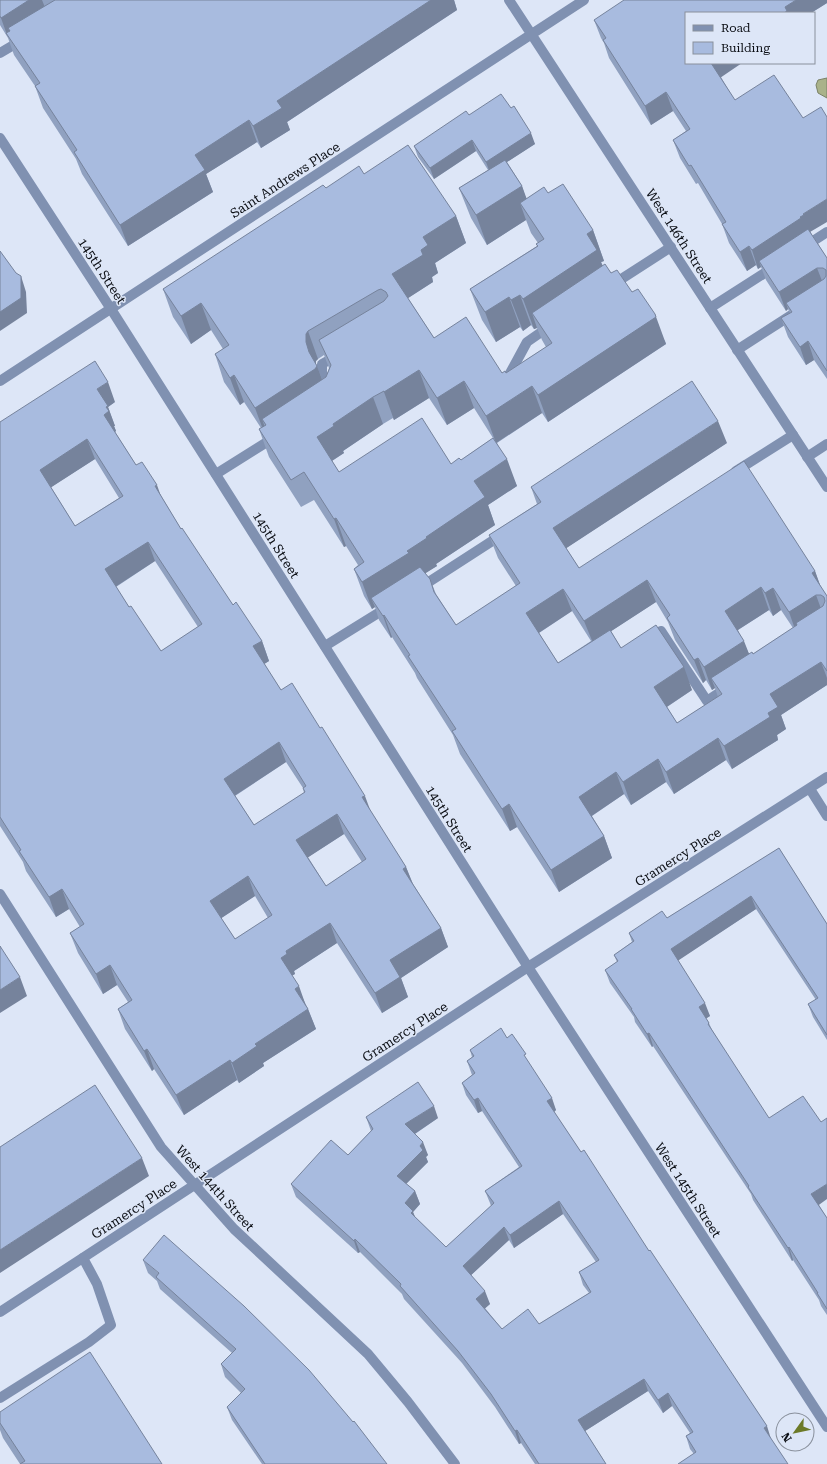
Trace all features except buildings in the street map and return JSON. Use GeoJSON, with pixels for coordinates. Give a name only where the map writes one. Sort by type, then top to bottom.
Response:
{"type":"FeatureCollection","features":[{"type":"Feature","properties":{"kind":"street","name":"West 146th Street"},"geometry":{"type":"LineString","coordinates":[[509,0],[827,487]]}},
{"type":"Feature","properties":{"kind":"street","name":"Saint Andrews Place"},"geometry":{"type":"LineString","coordinates":[[0,381],[584,0]]}},
{"type":"Feature","properties":{"kind":"street"},"geometry":{"type":"LineString","coordinates":[[0,53],[32,33]]}},
{"type":"Feature","properties":{"kind":"street","name":"145th Street"},"geometry":{"type":"LineString","coordinates":[[0,138],[111,309],[528,967]]}},
{"type":"Feature","properties":{"kind":"street"},"geometry":{"type":"LineString","coordinates":[[795,253],[827,232]]}},
{"type":"Feature","properties":{"kind":"street"},"geometry":{"type":"LineString","coordinates":[[605,290],[671,247]]}},
{"type":"Feature","properties":{"kind":"street"},"geometry":{"type":"LineString","coordinates":[[710,308],[782,262]]}},
{"type":"Feature","properties":{"kind":"street"},"geometry":{"type":"LineString","coordinates":[[738,350],[802,308]]}},
{"type":"Feature","properties":{"kind":"street"},"geometry":{"type":"LineString","coordinates":[[508,377],[527,342],[560,320]]}},
{"type":"Feature","properties":{"kind":"street"},"geometry":{"type":"LineString","coordinates":[[332,397],[334,393],[322,373],[322,364],[347,350]]}},
{"type":"Feature","properties":{"kind":"street"},"geometry":{"type":"LineString","coordinates":[[216,474],[287,430]]}},
{"type":"Feature","properties":{"kind":"street"},"geometry":{"type":"LineString","coordinates":[[728,477],[793,435]]}},
{"type":"Feature","properties":{"kind":"street"},"geometry":{"type":"LineString","coordinates":[[807,457],[827,444]]}},
{"type":"Feature","properties":{"kind":"street"},"geometry":{"type":"LineString","coordinates":[[412,593],[509,529]]}},
{"type":"Feature","properties":{"kind":"street"},"geometry":{"type":"LineString","coordinates":[[325,646],[398,601]]}},
{"type":"Feature","properties":{"kind":"street"},"geometry":{"type":"LineString","coordinates":[[661,631],[707,701],[734,684]]}},
{"type":"Feature","properties":{"kind":"street","name":"Gramercy Place"},"geometry":{"type":"LineString","coordinates":[[0,1312],[528,967],[827,777]]}},
{"type":"Feature","properties":{"kind":"street"},"geometry":{"type":"LineString","coordinates":[[810,789],[827,816]]}},
{"type":"Feature","properties":{"kind":"street","name":"West 144th Street"},"geometry":{"type":"LineString","coordinates":[[0,894],[161,1147],[194,1186],[234,1229],[368,1354],[408,1402],[455,1464]]}},
{"type":"Feature","properties":{"kind":"street","name":"West 145th Street"},"geometry":{"type":"LineString","coordinates":[[528,967],[827,1427]]}},
{"type":"Feature","properties":{"kind":"street"},"geometry":{"type":"LineString","coordinates":[[0,1398],[89,1342],[111,1325],[97,1284],[84,1258]]}},
{"type":"Feature","properties":{"kind":"shaded area"},"geometry":{"type":"Polygon","coordinates":[[[827,78],[827,98],[818,93],[816,85],[818,80],[827,78]]]}}]}
